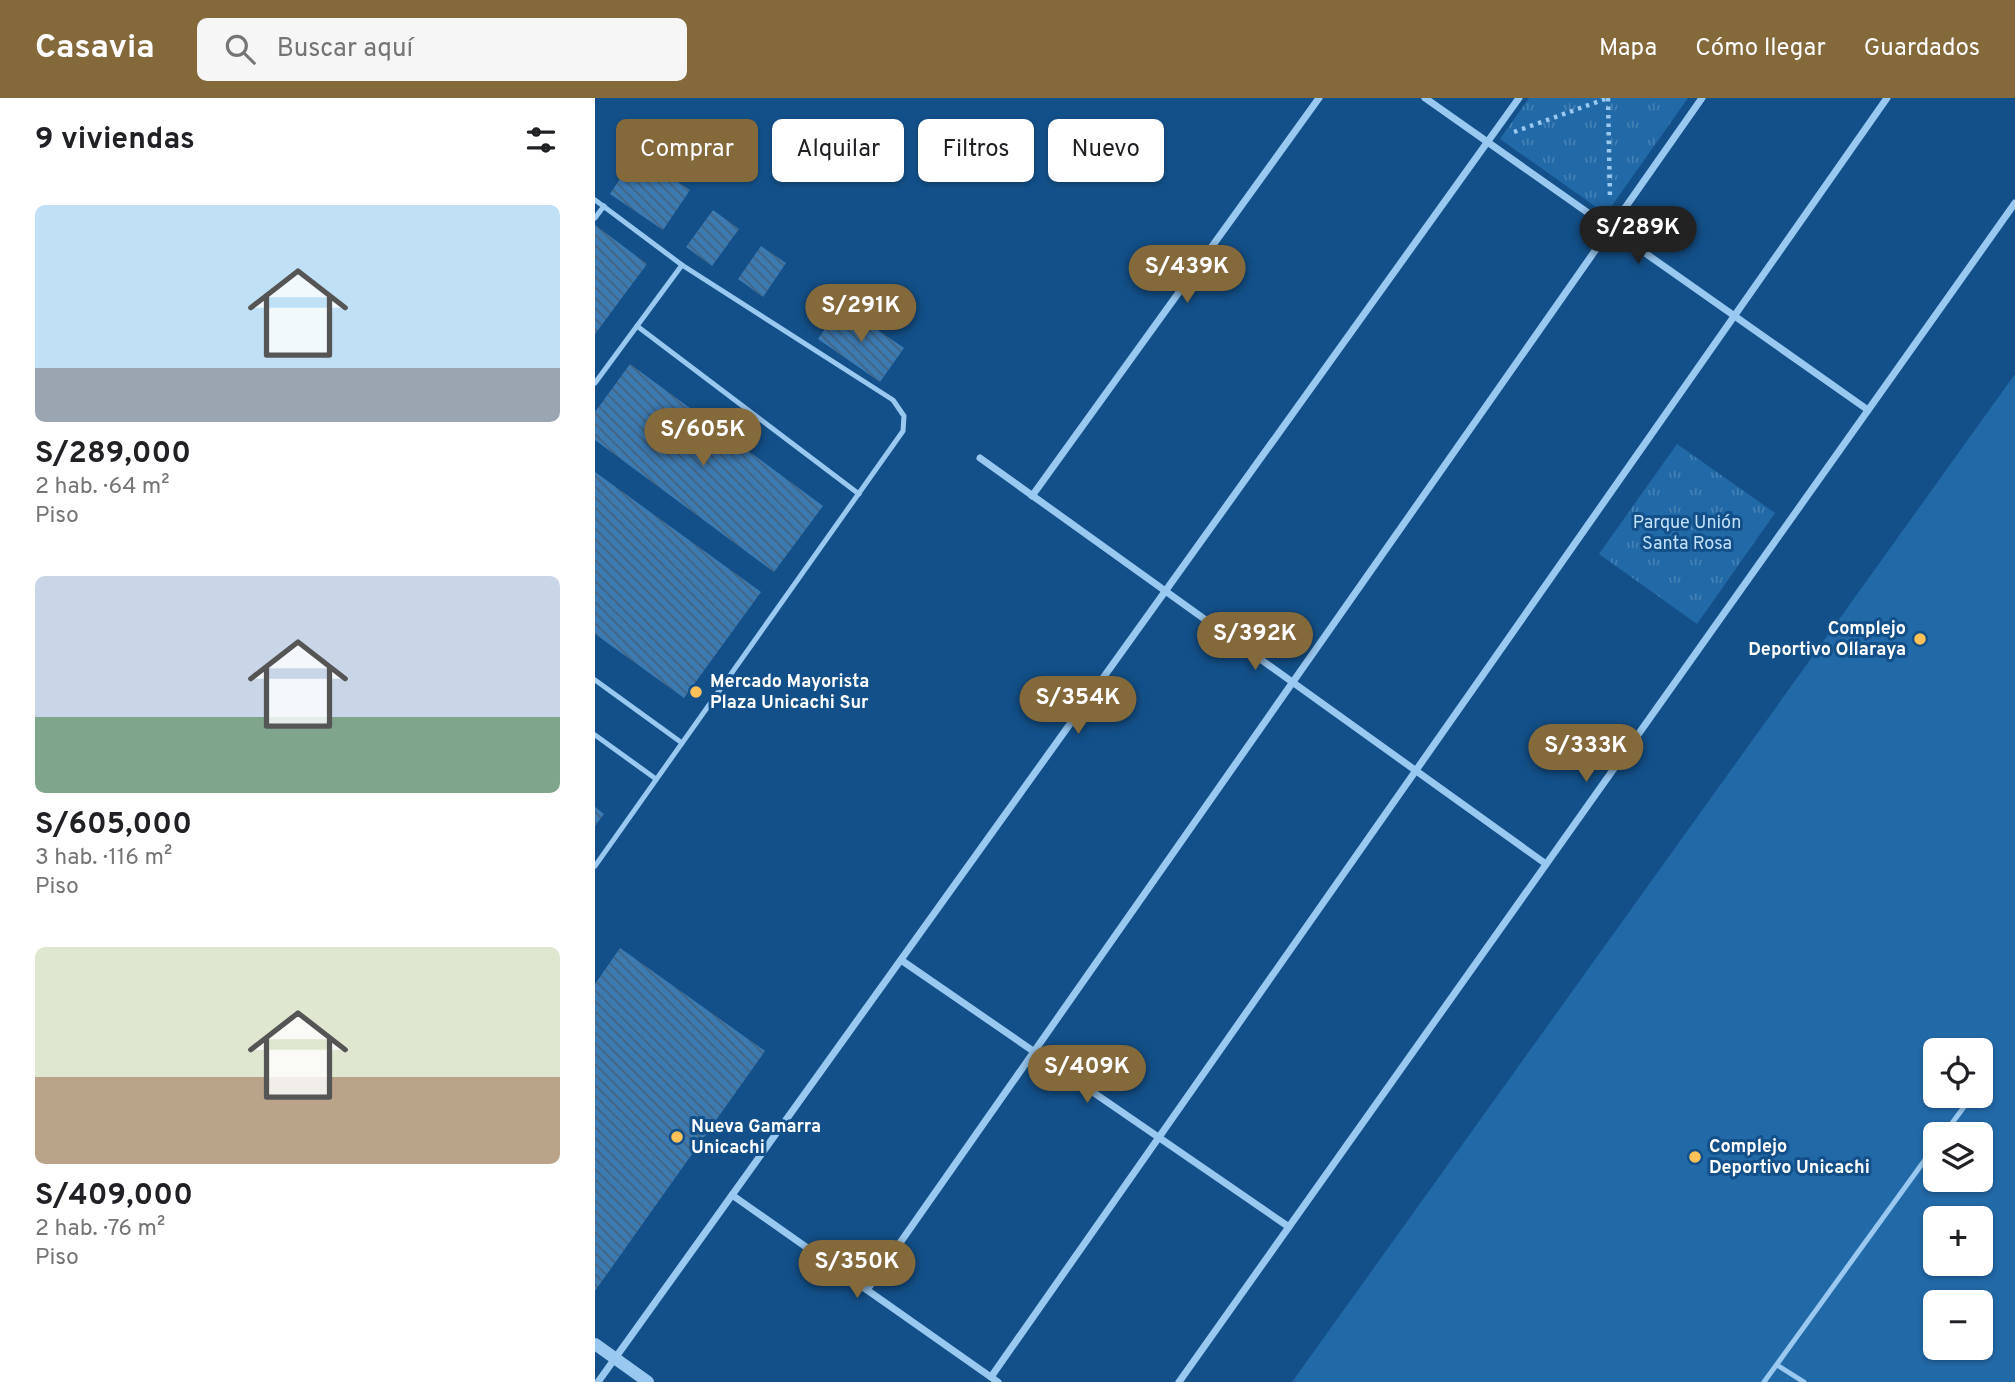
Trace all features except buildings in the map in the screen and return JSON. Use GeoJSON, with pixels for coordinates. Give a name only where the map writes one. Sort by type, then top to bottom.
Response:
{"type":"FeatureCollection","features":[{"type":"Feature","properties":{"kind":"street"},"geometry":{"type":"LineString","coordinates":[[1032,496],[1319,98]]}},
{"type":"Feature","properties":{"kind":"street"},"geometry":{"type":"LineString","coordinates":[[1425,98],[1868,410]]}},
{"type":"Feature","properties":{"kind":"street"},"geometry":{"type":"LineString","coordinates":[[598,1382],[1519,98]]}},
{"type":"Feature","properties":{"kind":"street"},"geometry":{"type":"LineString","coordinates":[[867,1290],[1702,98]]}},
{"type":"Feature","properties":{"kind":"street"},"geometry":{"type":"LineString","coordinates":[[732,1195],[995,1380],[1159,1138],[1887,98]]}},
{"type":"Feature","properties":{"kind":"street"},"geometry":{"type":"LineString","coordinates":[[1179,1382],[2015,203]]}},
{"type":"Feature","properties":{"kind":"street"},"geometry":{"type":"LineString","coordinates":[[980,458],[1546,864]]}},
{"type":"Feature","properties":{"kind":"street"},"geometry":{"type":"LineString","coordinates":[[901,960],[1289,1227]]}},
{"type":"Feature","properties":{"kind":"street"},"geometry":{"type":"LineString","coordinates":[[595,1343],[648,1382]]}},
{"type":"Feature","properties":{"kind":"lane"},"geometry":{"type":"LineString","coordinates":[[595,200],[682,265],[893,400],[904,416],[903,431],[595,866]]}},
{"type":"Feature","properties":{"kind":"lane"},"geometry":{"type":"LineString","coordinates":[[595,218],[604,206]]}},
{"type":"Feature","properties":{"kind":"lane"},"geometry":{"type":"LineString","coordinates":[[595,383],[682,265]]}},
{"type":"Feature","properties":{"kind":"lane"},"geometry":{"type":"LineString","coordinates":[[637,326],[859,494]]}},
{"type":"Feature","properties":{"kind":"lane"},"geometry":{"type":"LineString","coordinates":[[595,680],[683,743]]}},
{"type":"Feature","properties":{"kind":"lane"},"geometry":{"type":"LineString","coordinates":[[595,735],[656,779]]}},
{"type":"Feature","properties":{"kind":"lane"},"geometry":{"type":"LineString","coordinates":[[1764,1382],[1923,1163]]}},
{"type":"Feature","properties":{"kind":"lane"},"geometry":{"type":"LineString","coordinates":[[1777,1365],[1804,1382]]}},
{"type":"Feature","properties":{"kind":"path"},"geometry":{"type":"LineString","coordinates":[[1487,142],[1608,98],[1610,228]]}},
{"type":"Feature","properties":{"kind":"green space"},"geometry":{"type":"Polygon","coordinates":[[[1529,98],[1688,98],[1606,214],[1500,139],[1529,98]]]}},
{"type":"Feature","properties":{"kind":"green space","name":"Complejo Deportivo Unicachi"},"geometry":{"type":"Polygon","coordinates":[[[2015,374],[2015,1382],[1292,1382],[2015,374]]]}},
{"type":"Feature","properties":{"kind":"green space","name":"Parque Unión Santa Rosa"},"geometry":{"type":"Polygon","coordinates":[[[1677,444],[1775,513],[1697,624],[1599,554],[1677,444]]]}},
{"type":"Feature","properties":{"kind":"place","name":"Complejo Deportivo Ollaraya"},"geometry":{"type":"Point","coordinates":[1920,639]}},
{"type":"Feature","properties":{"kind":"place","name":"Mercado Mayorista Plaza Unicachi Sur"},"geometry":{"type":"Point","coordinates":[696,692]}},
{"type":"Feature","properties":{"kind":"place","name":"Nueva Gamarra Unicachi"},"geometry":{"type":"Point","coordinates":[677,1137]}},
{"type":"Feature","properties":{"kind":"place","name":"Complejo Deportivo Unicachi"},"geometry":{"type":"Point","coordinates":[1695,1157]}}]}
